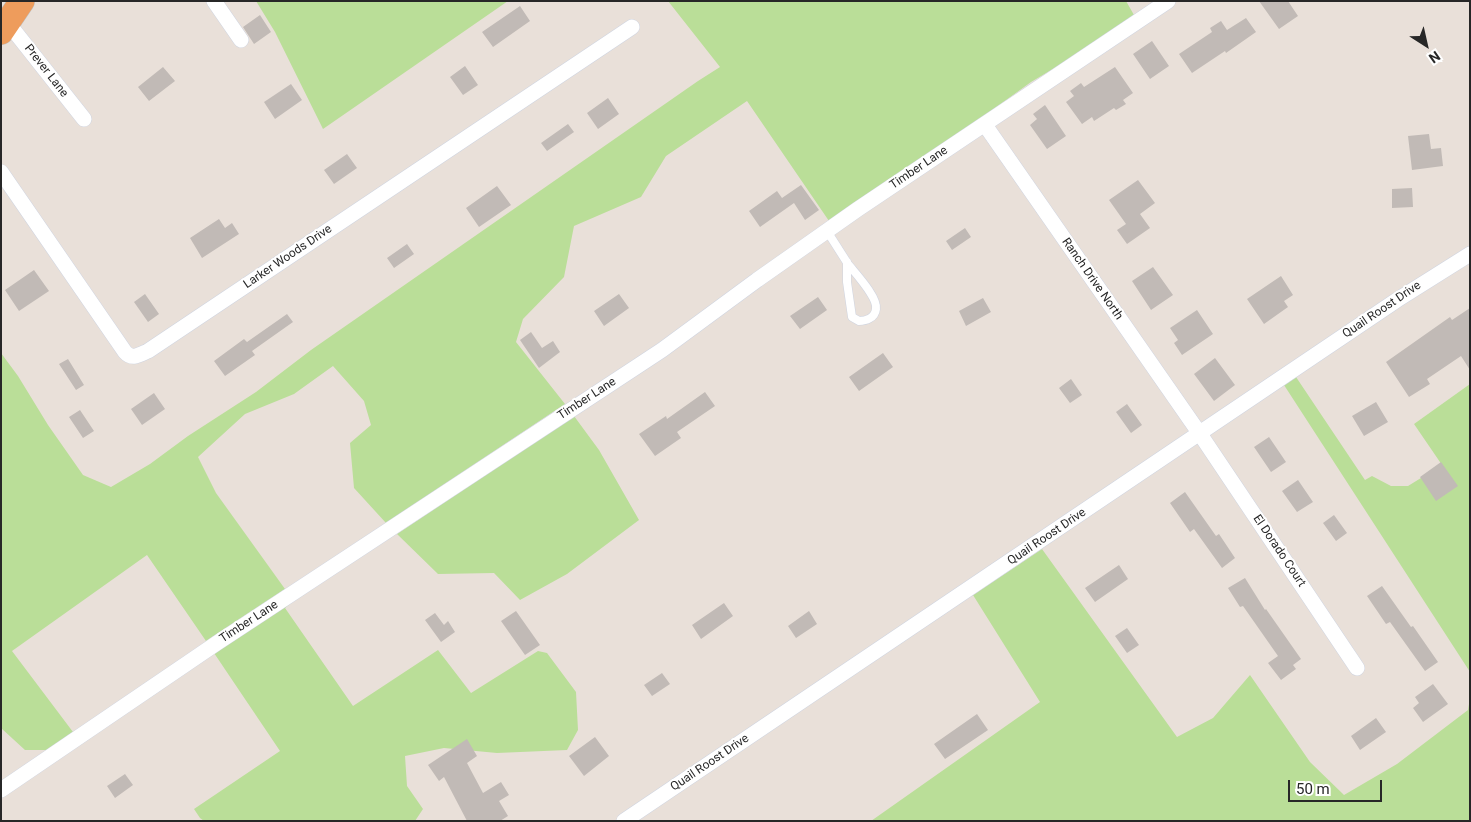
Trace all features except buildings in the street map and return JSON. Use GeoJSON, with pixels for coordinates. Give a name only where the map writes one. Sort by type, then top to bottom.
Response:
{"type":"FeatureCollection","features":[{"type":"Feature","properties":{"kind":"highway"},"geometry":{"type":"LineString","coordinates":[[4,28],[22,1]]}},
{"type":"Feature","properties":{"kind":"street"},"geometry":{"type":"LineString","coordinates":[[214,1],[241,40]]}},
{"type":"Feature","properties":{"kind":"street","name":"Timber Lane"},"geometry":{"type":"LineString","coordinates":[[1,790],[217,643],[662,350],[827,231],[1168,1]]}},
{"type":"Feature","properties":{"kind":"street","name":"Larker Woods Drive"},"geometry":{"type":"LineString","coordinates":[[1,172],[125,352],[133,357],[148,351],[632,27]]}},
{"type":"Feature","properties":{"kind":"street","name":"Prever Lane"},"geometry":{"type":"LineString","coordinates":[[4,28],[84,119]]}},
{"type":"Feature","properties":{"kind":"street","name":"Ranch Drive North"},"geometry":{"type":"LineString","coordinates":[[985,124],[1200,434]]}},
{"type":"Feature","properties":{"kind":"street","name":"Quail Roost Drive"},"geometry":{"type":"LineString","coordinates":[[624,821],[1397,300],[1470,254]]}},
{"type":"Feature","properties":{"kind":"street","name":"El Dorado Court"},"geometry":{"type":"LineString","coordinates":[[1200,434],[1358,668]]}},
{"type":"Feature","properties":{"kind":"lane"},"geometry":{"type":"LineString","coordinates":[[827,231],[875,303],[874,315],[866,321],[859,322],[852,316],[847,282],[847,262]]}},
{"type":"Feature","properties":{"kind":"green space"},"geometry":{"type":"Polygon","coordinates":[[[256,1],[508,1],[323,129],[275,32],[256,1]]]}},
{"type":"Feature","properties":{"kind":"green space"},"geometry":{"type":"Polygon","coordinates":[[[668,1],[1126,1],[1134,15],[1031,82],[980,119],[829,221],[747,101],[666,156],[641,197],[574,226],[564,277],[523,319],[516,342],[565,404],[386,523],[354,488],[350,443],[371,425],[364,401],[333,366],[294,394],[245,414],[198,457],[216,493],[285,589],[206,641],[147,555],[12,651],[73,732],[47,750],[25,750],[1,728],[1,353],[83,475],[111,487],[150,464],[188,436],[256,392],[311,350],[720,67],[668,1]]]}},
{"type":"Feature","properties":{"kind":"green space"},"geometry":{"type":"Polygon","coordinates":[[[1296,377],[1365,480],[1372,476],[1391,486],[1408,486],[1442,465],[1414,424],[1470,384],[1470,672],[1284,385],[1296,377]]]}},
{"type":"Feature","properties":{"kind":"green space"},"geometry":{"type":"Polygon","coordinates":[[[574,416],[599,450],[639,520],[567,574],[520,600],[494,573],[438,574],[397,534],[574,416]]]}},
{"type":"Feature","properties":{"kind":"green space"},"geometry":{"type":"Polygon","coordinates":[[[1042,549],[1177,737],[1213,718],[1250,675],[1310,762],[1344,795],[1397,764],[1468,710],[1470,698],[1470,821],[871,821],[1040,702],[973,595],[1042,549]]]}},
{"type":"Feature","properties":{"kind":"green space"},"geometry":{"type":"Polygon","coordinates":[[[291,603],[285,608],[353,706],[438,650],[471,693],[538,651],[547,653],[576,692],[578,730],[567,750],[497,753],[444,748],[405,756],[407,786],[423,809],[415,821],[204,821],[194,809],[280,751],[214,653],[291,603]]]}}]}
